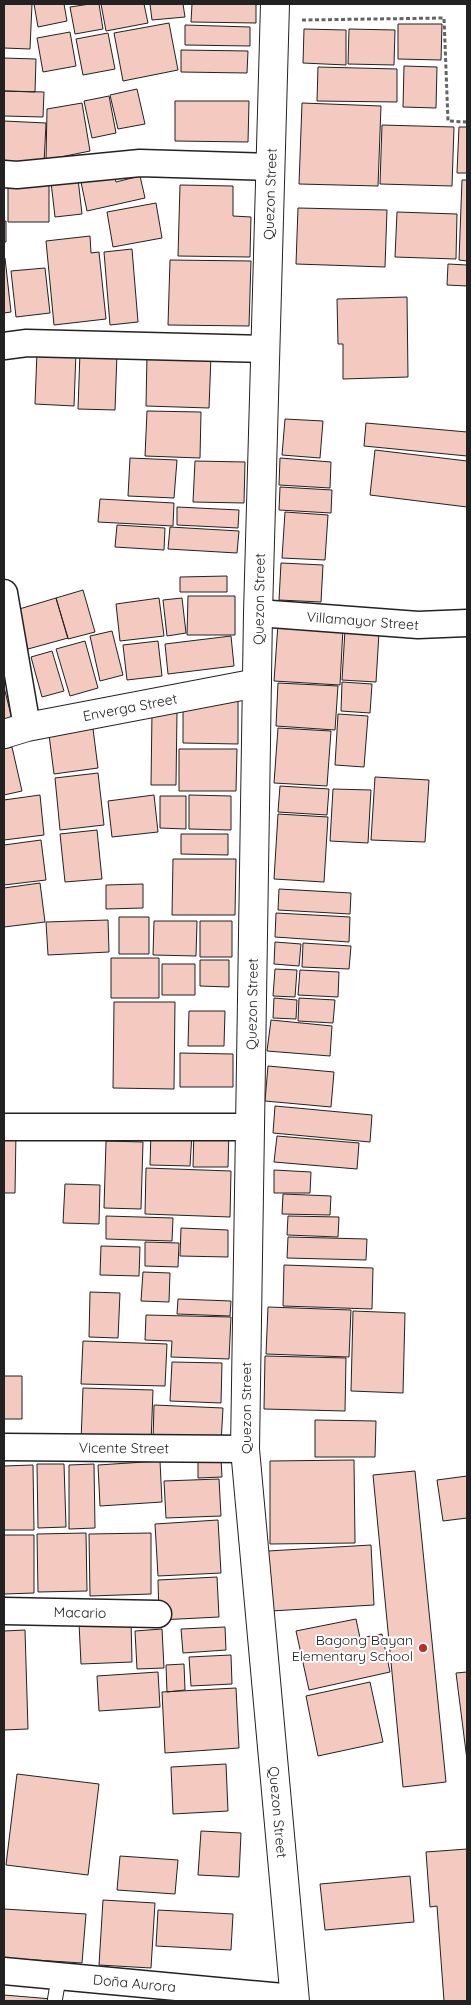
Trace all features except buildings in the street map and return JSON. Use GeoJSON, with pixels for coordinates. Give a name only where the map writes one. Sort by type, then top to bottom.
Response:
{"type":"FeatureCollection","features":[{"type":"Feature","properties":{"kind":"main road","name":"Quezon Street"},"geometry":{"type":"LineString","coordinates":[[275,12],[258,613],[245,1449],[295,2000]]}},
{"type":"Feature","properties":{"kind":"main road","name":"Enverga Street"},"geometry":{"type":"LineString","coordinates":[[16,730],[257,683]]}},
{"type":"Feature","properties":{"kind":"street"},"geometry":{"type":"LineString","coordinates":[[4,174],[17,175],[140,164],[270,167]]}},
{"type":"Feature","properties":{"kind":"street"},"geometry":{"type":"LineString","coordinates":[[4,346],[27,342],[265,349]]}},
{"type":"Feature","properties":{"kind":"street"},"geometry":{"type":"LineString","coordinates":[[4,596],[16,730]]}},
{"type":"Feature","properties":{"kind":"street","name":"Villamayor Street"},"geometry":{"type":"LineString","coordinates":[[258,613],[418,625],[467,623]]}},
{"type":"Feature","properties":{"kind":"street"},"geometry":{"type":"LineString","coordinates":[[4,1127],[250,1127]]}},
{"type":"Feature","properties":{"kind":"street","name":"Vicente Street"},"geometry":{"type":"LineString","coordinates":[[4,1447],[245,1449]]}},
{"type":"Feature","properties":{"kind":"street","name":"Macario"},"geometry":{"type":"LineString","coordinates":[[4,1611],[158,1614]]}},
{"type":"Feature","properties":{"kind":"street","name":"Doña Aurora"},"geometry":{"type":"LineString","coordinates":[[4,1971],[57,1988],[295,2000]]}},
{"type":"Feature","properties":{"kind":"path"},"geometry":{"type":"LineString","coordinates":[[275,12],[444,18],[448,121],[467,122]]}},
{"type":"Feature","properties":{"kind":"place","name":"Bagong Bayan Elementary School"},"geometry":{"type":"Point","coordinates":[423,1648]}}]}
